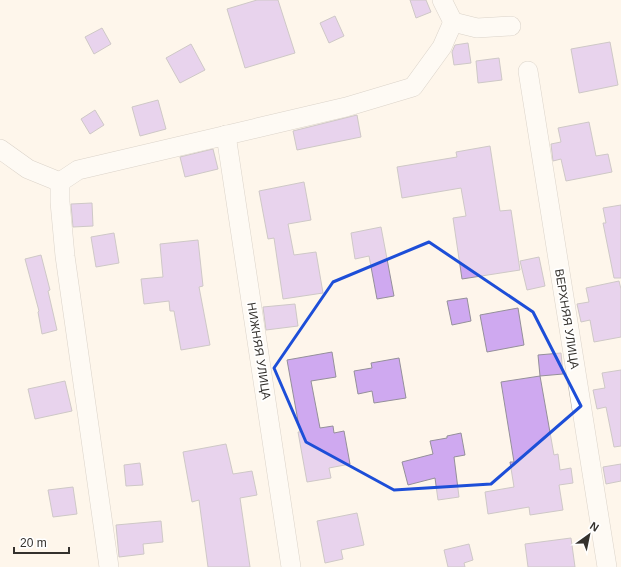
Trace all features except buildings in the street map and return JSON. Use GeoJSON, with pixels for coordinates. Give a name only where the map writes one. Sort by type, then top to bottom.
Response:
{"type":"FeatureCollection","features":[{"type":"Feature","properties":{"kind":"street"},"geometry":{"type":"LineString","coordinates":[[442,0],[453,22],[477,28],[511,26]]}},
{"type":"Feature","properties":{"kind":"street"},"geometry":{"type":"LineString","coordinates":[[60,182],[78,170],[346,108],[413,87],[442,47],[453,22]]}},
{"type":"Feature","properties":{"kind":"street","name":"ВЕРХНЯЯ УЛИЦА"},"geometry":{"type":"LineString","coordinates":[[528,71],[607,567]]}},
{"type":"Feature","properties":{"kind":"street","name":"НИЖНЯЯ УЛИЦА"},"geometry":{"type":"LineString","coordinates":[[226,136],[292,567]]}},
{"type":"Feature","properties":{"kind":"street"},"geometry":{"type":"LineString","coordinates":[[0,149],[28,169],[60,182]]}},
{"type":"Feature","properties":{"kind":"street"},"geometry":{"type":"LineString","coordinates":[[60,182],[65,256],[109,567]]}},
{"type":"Feature","properties":{"kind":"highlighted area"},"geometry":{"type":"Polygon","coordinates":[[[429,242],[533,312],[581,406],[491,484],[394,490],[306,442],[274,368],[333,282],[429,242]]]}}]}
